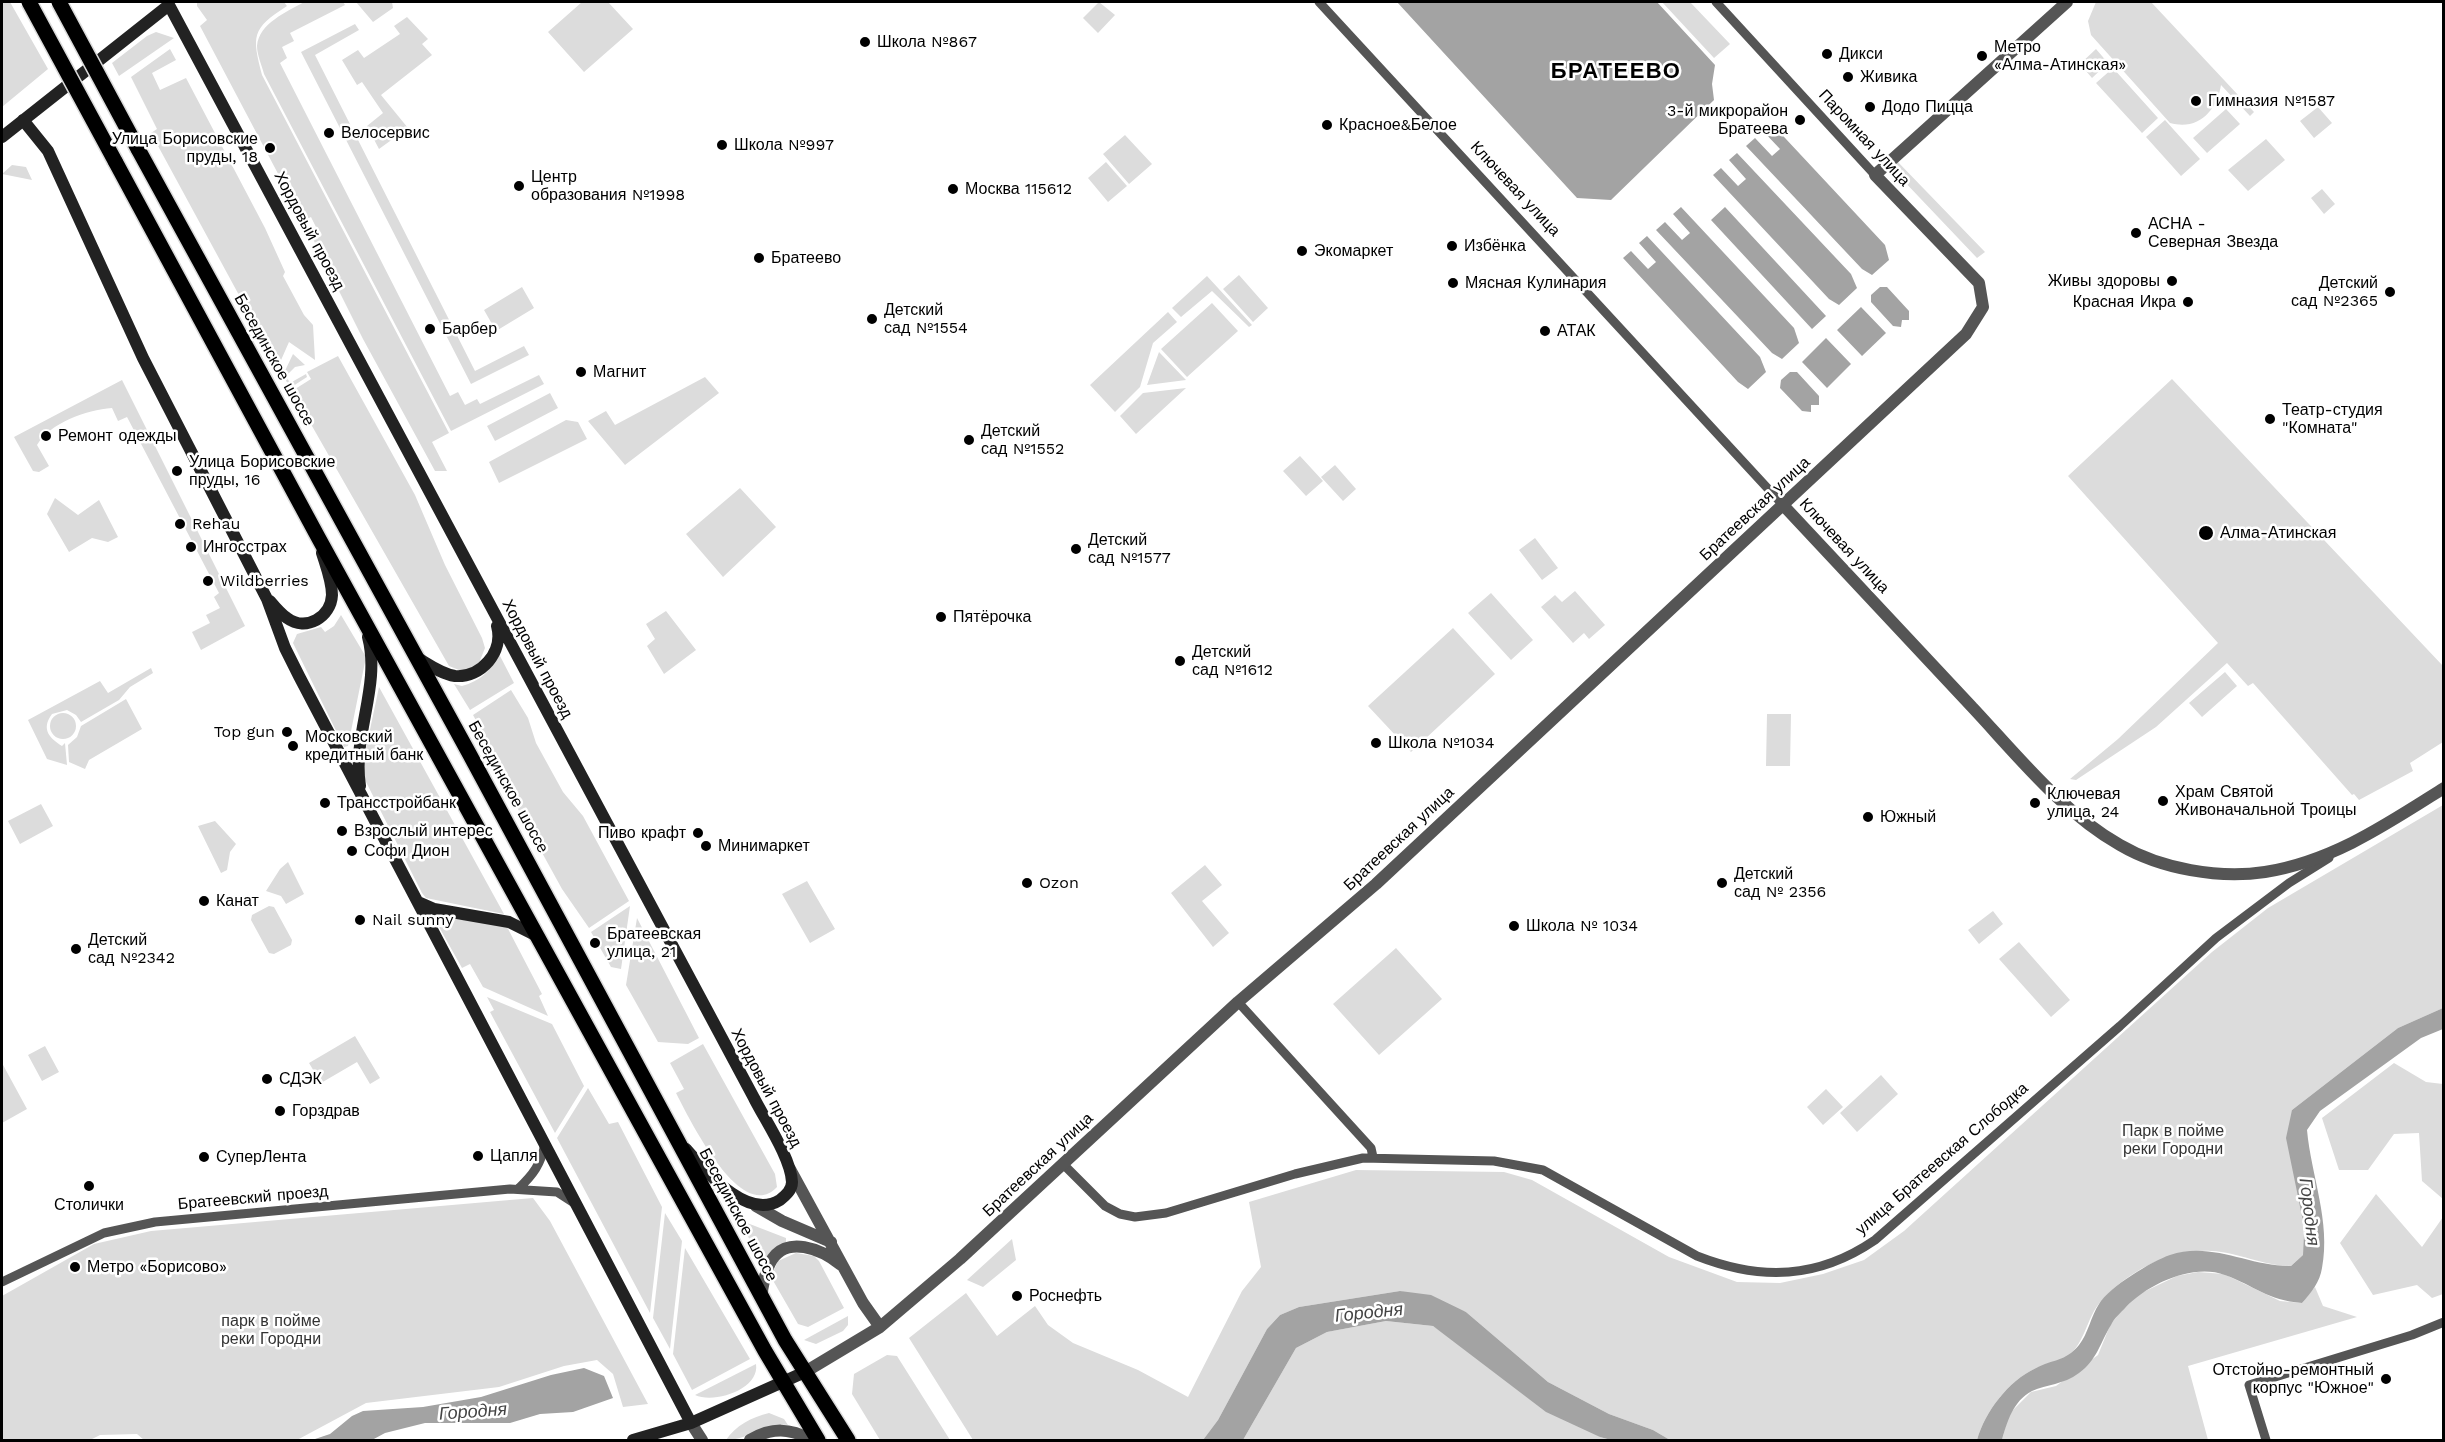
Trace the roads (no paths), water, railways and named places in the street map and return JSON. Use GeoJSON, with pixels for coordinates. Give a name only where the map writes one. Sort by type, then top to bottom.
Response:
{"type":"FeatureCollection","features":[{"type":"Feature","properties":{"kind":"main road"},"geometry":{"type":"LineString","coordinates":[[29,2],[318,537],[783,1383],[818,1440]]}},
{"type":"Feature","properties":{"kind":"main road","name":"Бесединское шоссе"},"geometry":{"type":"LineString","coordinates":[[59,2],[761,1296],[848,1440]]}},
{"type":"Feature","properties":{"kind":"main road"},"geometry":{"type":"LineString","coordinates":[[2,137],[172,3]]}},
{"type":"Feature","properties":{"kind":"main road","name":"Хордовый проезд"},"geometry":{"type":"LineString","coordinates":[[172,3],[790,1169]]}},
{"type":"Feature","properties":{"kind":"main road"},"geometry":{"type":"LineString","coordinates":[[23,120],[48,151],[143,358],[267,599],[285,648],[691,1422]]}},
{"type":"Feature","properties":{"kind":"main road"},"geometry":{"type":"LineString","coordinates":[[267,599],[287,618],[297,623],[310,623],[320,619],[329,610],[331,587],[318,537]]}},
{"type":"Feature","properties":{"kind":"main road"},"geometry":{"type":"LineString","coordinates":[[416,657],[452,675],[465,676],[476,672],[487,664],[497,647],[499,634],[494,614]]}},
{"type":"Feature","properties":{"kind":"main road"},"geometry":{"type":"LineString","coordinates":[[361,793],[358,774],[360,737],[372,672],[372,649],[363,617]]}},
{"type":"Feature","properties":{"kind":"main road"},"geometry":{"type":"LineString","coordinates":[[418,902],[434,909],[499,919],[537,936]]}},
{"type":"Feature","properties":{"kind":"main road"},"geometry":{"type":"LineString","coordinates":[[676,1138],[712,1177],[743,1200],[756,1206],[772,1204],[789,1193],[793,1184],[790,1169]]}},
{"type":"Feature","properties":{"kind":"main road"},"geometry":{"type":"LineString","coordinates":[[633,1440],[691,1422],[805,1372]]}},
{"type":"Feature","properties":{"kind":"street","name":"Ключевая улица"},"geometry":{"type":"LineString","coordinates":[[1319,2],[1783,505],[2050,789],[2109,838],[2137,854],[2174,866],[2210,872],[2244,874],[2286,868],[2344,848],[2444,788]]}},
{"type":"Feature","properties":{"kind":"street","name":"Паромная улица"},"geometry":{"type":"LineString","coordinates":[[1716,2],[1875,175],[1975,276],[1983,299]]}},
{"type":"Feature","properties":{"kind":"street"},"geometry":{"type":"LineString","coordinates":[[1875,175],[2067,2]]}},
{"type":"Feature","properties":{"kind":"street","name":"Братеевская улица"},"geometry":{"type":"LineString","coordinates":[[805,1372],[880,1327],[960,1258],[1238,1002],[1376,884],[1966,334],[1980,314],[1983,299]]}},
{"type":"Feature","properties":{"kind":"street","name":"улица Братеевская Слободка"},"geometry":{"type":"LineString","coordinates":[[1063,1164],[1105,1206],[1120,1214],[1135,1217],[1166,1213],[1336,1163],[1373,1157],[1494,1161],[1543,1170],[1697,1256],[1739,1270],[1761,1274],[1783,1273],[1832,1263],[1853,1255],[1875,1240],[2248,912],[2344,848]]}},
{"type":"Feature","properties":{"kind":"street"},"geometry":{"type":"LineString","coordinates":[[1238,1002],[1371,1148],[1373,1157]]}},
{"type":"Feature","properties":{"kind":"street"},"geometry":{"type":"LineString","coordinates":[[518,1189],[534,1174],[542,1158],[545,1142]]}},
{"type":"Feature","properties":{"kind":"street","name":"Хордовый проезд"},"geometry":{"type":"LineString","coordinates":[[790,1169],[880,1327]]}},
{"type":"Feature","properties":{"kind":"street","name":"Братеевский проезд"},"geometry":{"type":"LineString","coordinates":[[2,1282],[104,1233],[155,1222],[518,1189],[556,1192],[570,1199],[580,1209]]}},
{"type":"Feature","properties":{"kind":"street"},"geometry":{"type":"LineString","coordinates":[[756,1206],[782,1221],[831,1242]]}},
{"type":"Feature","properties":{"kind":"street"},"geometry":{"type":"LineString","coordinates":[[761,1296],[770,1262],[784,1249],[804,1246],[829,1255],[844,1267]]}},
{"type":"Feature","properties":{"kind":"street"},"geometry":{"type":"LineString","coordinates":[[2266,1440],[2249,1385],[2412,1335],[2444,1322]]}},
{"type":"Feature","properties":{"kind":"street"},"geometry":{"type":"LineString","coordinates":[[691,1422],[702,1440]]}},
{"type":"Feature","properties":{"kind":"street"},"geometry":{"type":"LineString","coordinates":[[750,1440],[769,1431],[786,1430],[812,1440]]}},
{"type":"Feature","properties":{"kind":"water"},"geometry":{"type":"Polygon","coordinates":[[[1397,2],[1657,2],[1715,65],[1712,84],[1714,100],[1611,200],[1577,198],[1397,2]]]}},
{"type":"Feature","properties":{"kind":"water"},"geometry":{"type":"Polygon","coordinates":[[[1771,123],[1885,245],[1889,260],[1872,275],[1862,269],[1746,146],[1755,138],[1772,156],[1780,149],[1763,131],[1771,123]]]}},
{"type":"Feature","properties":{"kind":"water"},"geometry":{"type":"Polygon","coordinates":[[[1737,153],[1851,274],[1857,288],[1839,305],[1829,299],[1713,175],[1721,168],[1738,186],[1746,179],[1729,160],[1737,153]]]}},
{"type":"Feature","properties":{"kind":"water"},"geometry":{"type":"Polygon","coordinates":[[[1681,207],[1794,328],[1799,343],[1782,359],[1772,353],[1656,230],[1665,222],[1682,240],[1690,233],[1673,214],[1681,207]]]}},
{"type":"Feature","properties":{"kind":"water"},"geometry":{"type":"Polygon","coordinates":[[[1725,207],[1826,316],[1812,329],[1711,220],[1725,207]]]}},
{"type":"Feature","properties":{"kind":"water"},"geometry":{"type":"Polygon","coordinates":[[[1647,236],[1760,357],[1766,372],[1748,389],[1738,382],[1623,258],[1631,251],[1648,269],[1656,262],[1639,243],[1647,236]]]}},
{"type":"Feature","properties":{"kind":"water"},"geometry":{"type":"Polygon","coordinates":[[[1880,287],[1887,287],[1909,311],[1909,320],[1902,320],[1901,327],[1893,326],[1871,302],[1871,295],[1880,287]]]}},
{"type":"Feature","properties":{"kind":"water"},"geometry":{"type":"Polygon","coordinates":[[[1861,307],[1886,333],[1862,356],[1837,330],[1861,307]]]}},
{"type":"Feature","properties":{"kind":"water"},"geometry":{"type":"Polygon","coordinates":[[[1826,338],[1851,364],[1827,388],[1802,362],[1826,338]]]}},
{"type":"Feature","properties":{"kind":"water"},"geometry":{"type":"Polygon","coordinates":[[[1790,372],[1797,372],[1819,396],[1819,405],[1811,405],[1811,412],[1802,411],[1780,388],[1781,380],[1790,372]]]}},
{"type":"Feature","properties":{"kind":"water","name":"Городня"},"geometry":{"type":"Polygon","coordinates":[[[2443,1008],[2443,1029],[2421,1038],[2320,1111],[2307,1130],[2322,1216],[2324,1251],[2319,1278],[2302,1303],[2270,1296],[2235,1279],[2212,1272],[2185,1274],[2172,1278],[2146,1291],[2126,1307],[2112,1322],[2094,1357],[2079,1373],[2067,1380],[2025,1395],[2015,1406],[2002,1440],[1977,1440],[1992,1408],[2007,1389],[2026,1374],[2074,1350],[2082,1341],[2104,1297],[2142,1269],[2162,1258],[2186,1251],[2216,1253],[2261,1263],[2291,1266],[2303,1255],[2304,1226],[2286,1138],[2292,1110],[2398,1028],[2443,1008]]]}},
{"type":"Feature","properties":{"kind":"water","name":"Городня"},"geometry":{"type":"Polygon","coordinates":[[[1400,1291],[1431,1295],[1466,1312],[1548,1382],[1609,1414],[1653,1430],[1670,1440],[1611,1440],[1600,1437],[1546,1412],[1433,1326],[1386,1321],[1327,1332],[1296,1348],[1243,1440],[1203,1440],[1218,1420],[1267,1329],[1280,1315],[1299,1307],[1400,1291]]]}},
{"type":"Feature","properties":{"kind":"water","name":"Городня"},"geometry":{"type":"Polygon","coordinates":[[[584,1368],[604,1376],[613,1398],[573,1412],[540,1414],[510,1423],[425,1423],[385,1433],[372,1440],[312,1440],[330,1434],[352,1416],[363,1411],[423,1407],[481,1397],[551,1375],[584,1368]]]}},
{"type":"Feature","properties":{"kind":"place","name":"Школа №867"},"geometry":{"type":"Point","coordinates":[865,42]}},
{"type":"Feature","properties":{"kind":"place","name":"Дикси"},"geometry":{"type":"Point","coordinates":[1827,54]}},
{"type":"Feature","properties":{"kind":"place","name":"Метро «Алма-Атинская»"},"geometry":{"type":"Point","coordinates":[1982,56]}},
{"type":"Feature","properties":{"kind":"place","name":"Живика"},"geometry":{"type":"Point","coordinates":[1848,77]}},
{"type":"Feature","properties":{"kind":"place","name":"Гимназия №1587"},"geometry":{"type":"Point","coordinates":[2196,101]}},
{"type":"Feature","properties":{"kind":"place","name":"Додо Пицца"},"geometry":{"type":"Point","coordinates":[1870,107]}},
{"type":"Feature","properties":{"kind":"place","name":"3-й микрорайон Братеева"},"geometry":{"type":"Point","coordinates":[1800,120]}},
{"type":"Feature","properties":{"kind":"place","name":"Красное&Белое"},"geometry":{"type":"Point","coordinates":[1327,125]}},
{"type":"Feature","properties":{"kind":"place","name":"Велосервис"},"geometry":{"type":"Point","coordinates":[329,133]}},
{"type":"Feature","properties":{"kind":"place","name":"Школа №997"},"geometry":{"type":"Point","coordinates":[722,145]}},
{"type":"Feature","properties":{"kind":"place","name":"Улица Борисовские пруды, 18"},"geometry":{"type":"Point","coordinates":[270,148]}},
{"type":"Feature","properties":{"kind":"place","name":"Центр образования №1998"},"geometry":{"type":"Point","coordinates":[519,186]}},
{"type":"Feature","properties":{"kind":"place","name":"Москва 115612"},"geometry":{"type":"Point","coordinates":[953,189]}},
{"type":"Feature","properties":{"kind":"place","name":"АСНА - Северная Звезда"},"geometry":{"type":"Point","coordinates":[2136,233]}},
{"type":"Feature","properties":{"kind":"place","name":"Избёнка"},"geometry":{"type":"Point","coordinates":[1452,246]}},
{"type":"Feature","properties":{"kind":"place","name":"Экомаркет"},"geometry":{"type":"Point","coordinates":[1302,251]}},
{"type":"Feature","properties":{"kind":"place","name":"Братеево"},"geometry":{"type":"Point","coordinates":[759,258]}},
{"type":"Feature","properties":{"kind":"place","name":"Живы здоровы"},"geometry":{"type":"Point","coordinates":[2172,281]}},
{"type":"Feature","properties":{"kind":"place","name":"Мясная Кулинария"},"geometry":{"type":"Point","coordinates":[1453,283]}},
{"type":"Feature","properties":{"kind":"place","name":"Детский сад №2365"},"geometry":{"type":"Point","coordinates":[2390,292]}},
{"type":"Feature","properties":{"kind":"place","name":"Красная Икра"},"geometry":{"type":"Point","coordinates":[2188,302]}},
{"type":"Feature","properties":{"kind":"place","name":"Детский сад №1554"},"geometry":{"type":"Point","coordinates":[872,319]}},
{"type":"Feature","properties":{"kind":"place","name":"Барбер"},"geometry":{"type":"Point","coordinates":[430,329]}},
{"type":"Feature","properties":{"kind":"place","name":"АТАК"},"geometry":{"type":"Point","coordinates":[1545,331]}},
{"type":"Feature","properties":{"kind":"place","name":"Магнит"},"geometry":{"type":"Point","coordinates":[581,372]}},
{"type":"Feature","properties":{"kind":"place","name":"Театр-студия \"Комната\""},"geometry":{"type":"Point","coordinates":[2270,419]}},
{"type":"Feature","properties":{"kind":"place","name":"Ремонт одежды"},"geometry":{"type":"Point","coordinates":[46,436]}},
{"type":"Feature","properties":{"kind":"place","name":"Детский сад №1552"},"geometry":{"type":"Point","coordinates":[969,440]}},
{"type":"Feature","properties":{"kind":"place","name":"Улица Борисовские пруды, 16"},"geometry":{"type":"Point","coordinates":[177,471]}},
{"type":"Feature","properties":{"kind":"place","name":"Rehau"},"geometry":{"type":"Point","coordinates":[180,524]}},
{"type":"Feature","properties":{"kind":"place","name":"Алма-Атинская"},"geometry":{"type":"Point","coordinates":[2206,533]}},
{"type":"Feature","properties":{"kind":"place","name":"Ингосстрах"},"geometry":{"type":"Point","coordinates":[191,547]}},
{"type":"Feature","properties":{"kind":"place","name":"Детский сад №1577"},"geometry":{"type":"Point","coordinates":[1076,549]}},
{"type":"Feature","properties":{"kind":"place","name":"Wildberries"},"geometry":{"type":"Point","coordinates":[208,581]}},
{"type":"Feature","properties":{"kind":"place","name":"Пятёрочка"},"geometry":{"type":"Point","coordinates":[941,617]}},
{"type":"Feature","properties":{"kind":"place","name":"Детский сад №1612"},"geometry":{"type":"Point","coordinates":[1180,661]}},
{"type":"Feature","properties":{"kind":"place","name":"Top gun"},"geometry":{"type":"Point","coordinates":[287,732]}},
{"type":"Feature","properties":{"kind":"place","name":"Школа №1034"},"geometry":{"type":"Point","coordinates":[1376,743]}},
{"type":"Feature","properties":{"kind":"place","name":"Московский кредитный банк"},"geometry":{"type":"Point","coordinates":[293,746]}},
{"type":"Feature","properties":{"kind":"place","name":"Храм Святой Живоначальной Троицы"},"geometry":{"type":"Point","coordinates":[2163,801]}},
{"type":"Feature","properties":{"kind":"place","name":"Трансстройбанк"},"geometry":{"type":"Point","coordinates":[325,803]}},
{"type":"Feature","properties":{"kind":"place","name":"Ключевая улица, 24"},"geometry":{"type":"Point","coordinates":[2035,803]}},
{"type":"Feature","properties":{"kind":"place","name":"Южный"},"geometry":{"type":"Point","coordinates":[1868,817]}},
{"type":"Feature","properties":{"kind":"place","name":"Взрослый интерес"},"geometry":{"type":"Point","coordinates":[342,831]}},
{"type":"Feature","properties":{"kind":"place","name":"Пиво крафт"},"geometry":{"type":"Point","coordinates":[698,833]}},
{"type":"Feature","properties":{"kind":"place","name":"Минимаркет"},"geometry":{"type":"Point","coordinates":[706,846]}},
{"type":"Feature","properties":{"kind":"place","name":"Софи Дион"},"geometry":{"type":"Point","coordinates":[352,851]}},
{"type":"Feature","properties":{"kind":"place","name":"Ozon"},"geometry":{"type":"Point","coordinates":[1027,883]}},
{"type":"Feature","properties":{"kind":"place","name":"Детский сад № 2356"},"geometry":{"type":"Point","coordinates":[1722,883]}},
{"type":"Feature","properties":{"kind":"place","name":"Канат"},"geometry":{"type":"Point","coordinates":[204,901]}},
{"type":"Feature","properties":{"kind":"place","name":"Nail sunny"},"geometry":{"type":"Point","coordinates":[360,920]}},
{"type":"Feature","properties":{"kind":"place","name":"Школа № 1034"},"geometry":{"type":"Point","coordinates":[1514,926]}},
{"type":"Feature","properties":{"kind":"place","name":"Братеевская улица, 21"},"geometry":{"type":"Point","coordinates":[595,943]}},
{"type":"Feature","properties":{"kind":"place","name":"Детский сад №2342"},"geometry":{"type":"Point","coordinates":[76,949]}},
{"type":"Feature","properties":{"kind":"place","name":"СДЭК"},"geometry":{"type":"Point","coordinates":[267,1079]}},
{"type":"Feature","properties":{"kind":"place","name":"Горздрав"},"geometry":{"type":"Point","coordinates":[280,1111]}},
{"type":"Feature","properties":{"kind":"place","name":"Цапля"},"geometry":{"type":"Point","coordinates":[478,1156]}},
{"type":"Feature","properties":{"kind":"place","name":"СуперЛента"},"geometry":{"type":"Point","coordinates":[204,1157]}},
{"type":"Feature","properties":{"kind":"place","name":"Столички"},"geometry":{"type":"Point","coordinates":[89,1186]}},
{"type":"Feature","properties":{"kind":"place","name":"Метро «Борисово»"},"geometry":{"type":"Point","coordinates":[75,1267]}},
{"type":"Feature","properties":{"kind":"place","name":"Роснефть"},"geometry":{"type":"Point","coordinates":[1017,1296]}},
{"type":"Feature","properties":{"kind":"place","name":"Отстойно-ремонтный корпус \"Южное\""},"geometry":{"type":"Point","coordinates":[2386,1379]}},
{"type":"Feature","properties":{"kind":"district","name":"БРАТЕЕВО"},"geometry":{"type":"Point","coordinates":[1616,72]}},
{"type":"Feature","properties":{"kind":"park label","name":"Парк в пойме реки Городни"},"geometry":{"type":"Point","coordinates":[2173,1140]}},
{"type":"Feature","properties":{"kind":"park label","name":"парк в пойме реки Городни"},"geometry":{"type":"Point","coordinates":[271,1330]}}]}
